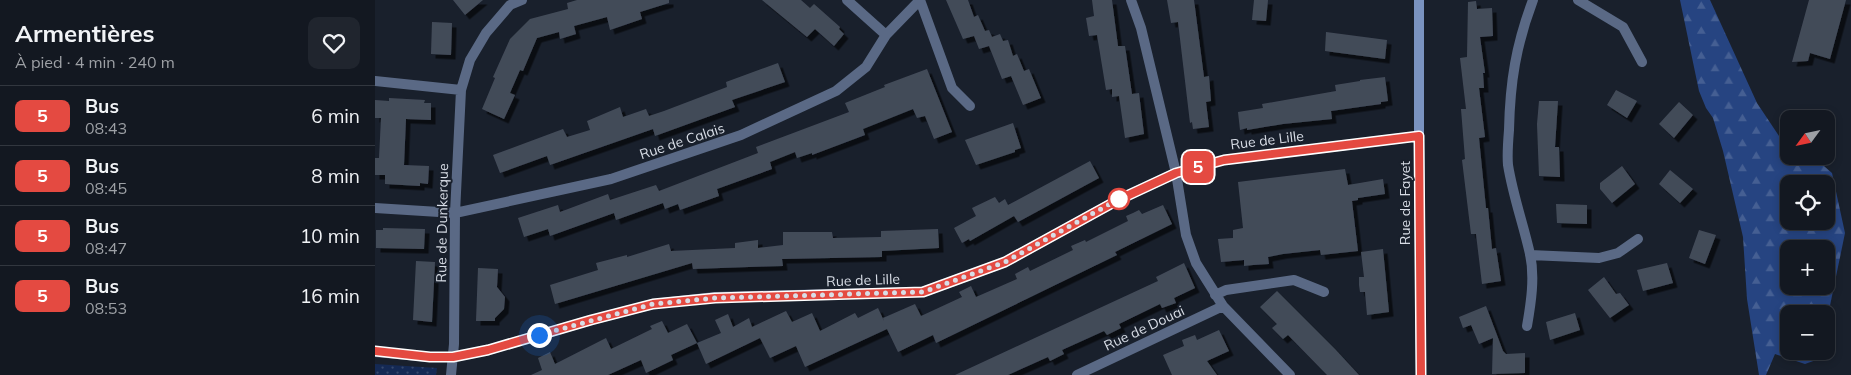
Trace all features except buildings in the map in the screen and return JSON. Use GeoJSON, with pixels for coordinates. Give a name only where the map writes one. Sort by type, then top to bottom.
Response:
{"type":"FeatureCollection","features":[{"type":"Feature","properties":{"kind":"main road","name":"Rue de Fayet"},"geometry":{"type":"LineString","coordinates":[[1419,0],[1421,375]]}},
{"type":"Feature","properties":{"kind":"street","name":"Rue de Dunkerque"},"geometry":{"type":"LineString","coordinates":[[451,375],[453,357],[455,213],[461,90],[470,60],[508,2],[522,0]]}},
{"type":"Feature","properties":{"kind":"street"},"geometry":{"type":"LineString","coordinates":[[847,0],[886,35]]}},
{"type":"Feature","properties":{"kind":"street","name":"Rue de Calais"},"geometry":{"type":"LineString","coordinates":[[375,208],[455,213],[611,178],[741,135],[836,91],[866,67],[886,35],[920,0],[952,88],[970,106]]}},
{"type":"Feature","properties":{"kind":"street"},"geometry":{"type":"LineString","coordinates":[[1131,0],[1141,28],[1176,173],[1186,235],[1197,263],[1223,306],[1290,375]]}},
{"type":"Feature","properties":{"kind":"street"},"geometry":{"type":"LineString","coordinates":[[1527,326],[1532,295],[1530,255],[1517,210],[1508,163],[1509,100],[1514,62],[1524,24],[1533,0]]}},
{"type":"Feature","properties":{"kind":"street"},"geometry":{"type":"LineString","coordinates":[[1579,0],[1623,27],[1642,62]]}},
{"type":"Feature","properties":{"kind":"street"},"geometry":{"type":"LineString","coordinates":[[375,80],[461,90]]}},
{"type":"Feature","properties":{"kind":"street","name":"Rue de Lille"},"geometry":{"type":"LineString","coordinates":[[375,352],[453,357],[488,350],[653,304],[715,298],[923,292],[1005,262],[1118,200],[1176,173],[1224,160],[1419,136]]}},
{"type":"Feature","properties":{"kind":"street"},"geometry":{"type":"LineString","coordinates":[[1530,255],[1599,258],[1618,253],[1638,239]]}},
{"type":"Feature","properties":{"kind":"street"},"geometry":{"type":"LineString","coordinates":[[1215,295],[1226,290],[1294,280],[1324,292]]}},
{"type":"Feature","properties":{"kind":"street","name":"Rue de Douai"},"geometry":{"type":"LineString","coordinates":[[1077,375],[1223,306]]}},
{"type":"Feature","properties":{"kind":"green space"},"geometry":{"type":"Polygon","coordinates":[[[1680,0],[1710,0],[1757,103],[1780,138],[1780,165],[1823,165],[1832,173],[1832,175],[1780,175],[1780,230],[1835,230],[1835,187],[1845,233],[1835,281],[1835,240],[1780,240],[1780,295],[1832,295],[1830,305],[1780,305],[1780,356],[1775,354],[1766,375],[1759,375],[1747,299],[1743,237],[1723,151],[1713,118],[1706,108],[1699,91],[1680,0]]]}},
{"type":"Feature","properties":{"kind":"green space"},"geometry":{"type":"Polygon","coordinates":[[[1793,360],[1816,360],[1805,364],[1793,360]]]}},
{"type":"Feature","properties":{"kind":"shaded area"},"geometry":{"type":"Polygon","coordinates":[[[375,364],[437,368],[436,375],[375,375],[375,364]]]}},
{"type":"Feature","properties":{"kind":"bus line","name":"5"},"geometry":{"type":"LineString","coordinates":[[375,351],[412,356],[453,357],[488,350],[653,304],[715,298],[923,292],[1005,262],[1118,200],[1176,173],[1224,160],[1419,136],[1421,375]]}},
{"type":"Feature","properties":{"kind":"route"},"geometry":{"type":"LineString","coordinates":[[539,335],[653,304],[715,298],[923,292],[1005,262],[1119,199]]}}]}
